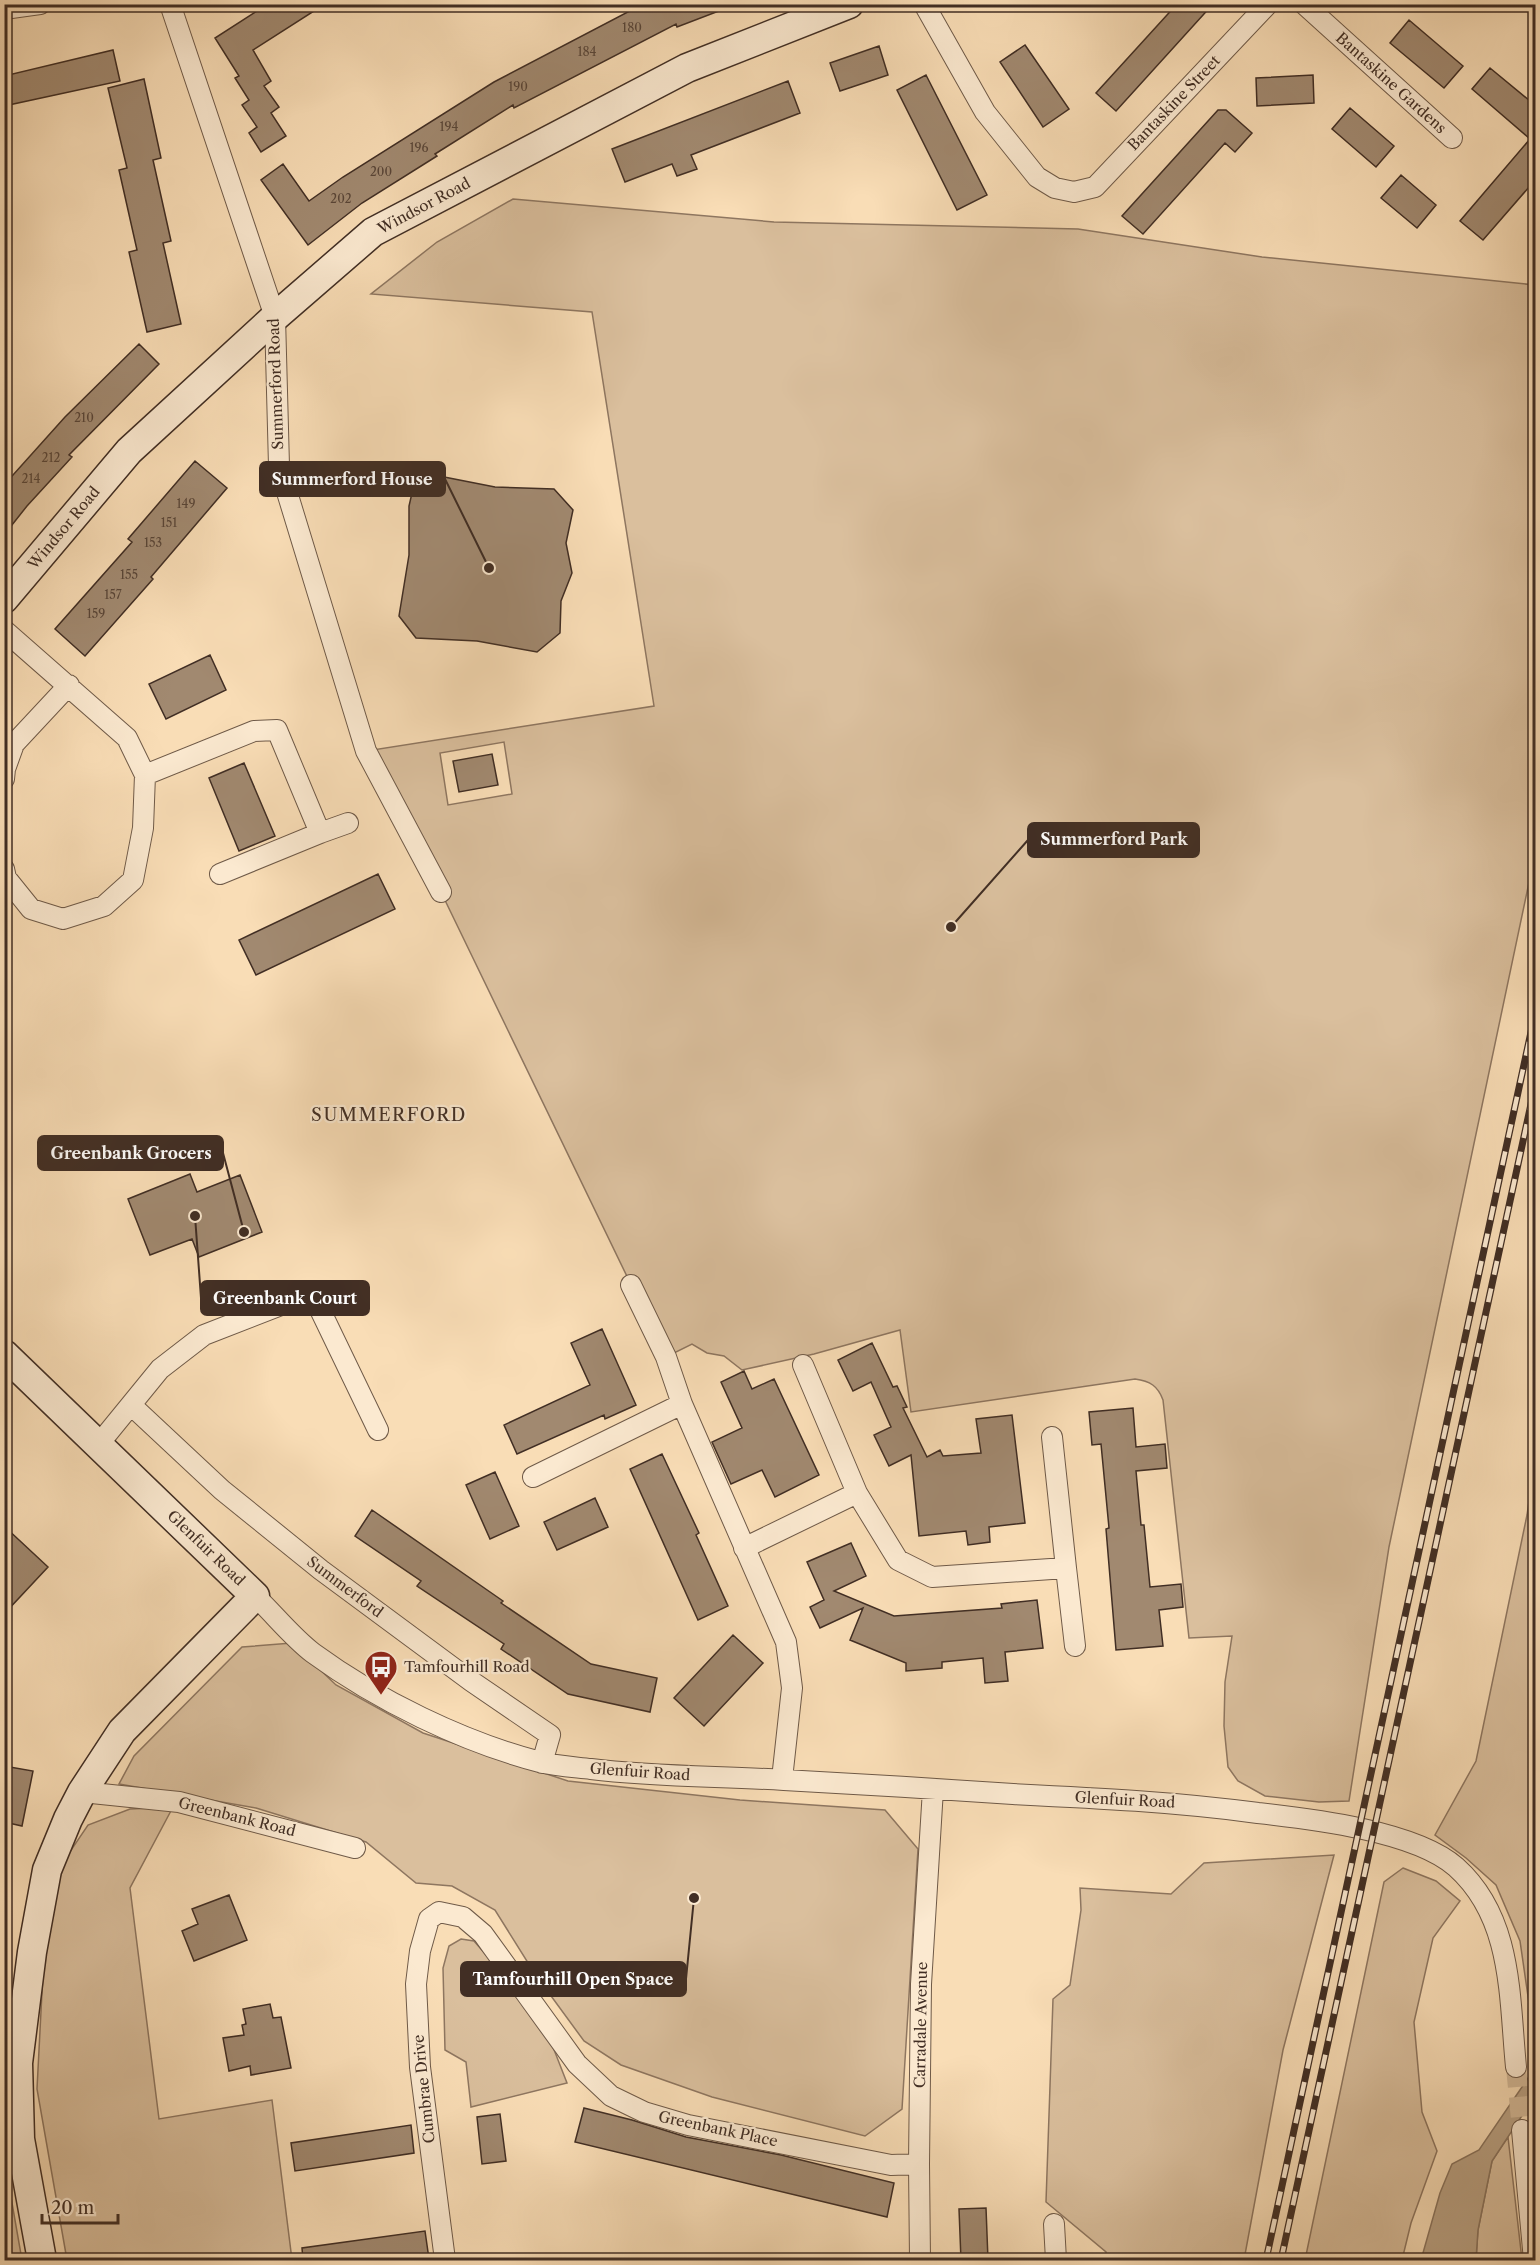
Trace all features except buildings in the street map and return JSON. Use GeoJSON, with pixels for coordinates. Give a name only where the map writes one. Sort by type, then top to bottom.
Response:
{"type":"FeatureCollection","features":[{"type":"Feature","properties":{"kind":"main road","name":"Windsor Road"},"geometry":{"type":"LineString","coordinates":[[4,599],[129,451],[275,316],[373,232],[687,68],[849,4]]}},
{"type":"Feature","properties":{"kind":"main road","name":"Glenfuir Road"},"geometry":{"type":"LineString","coordinates":[[4,1354],[255,1596]]}},
{"type":"Feature","properties":{"kind":"main road"},"geometry":{"type":"LineString","coordinates":[[42,2260],[20,2139],[18,2063],[32,1952],[47,1870],[81,1792],[122,1731],[255,1596]]}},
{"type":"Feature","properties":{"kind":"street"},"geometry":{"type":"LineString","coordinates":[[4,9],[40,4]]}},
{"type":"Feature","properties":{"kind":"street","name":"Summerford Road"},"geometry":{"type":"LineString","coordinates":[[170,4],[275,316],[279,466],[366,751],[441,892]]}},
{"type":"Feature","properties":{"kind":"street","name":"Bantaskine Street"},"geometry":{"type":"LineString","coordinates":[[924,4],[985,112],[1037,177],[1055,188],[1074,192],[1095,187],[1268,4]]}},
{"type":"Feature","properties":{"kind":"street","name":"Bantaskine Gardens"},"geometry":{"type":"LineString","coordinates":[[1304,4],[1452,138]]}},
{"type":"Feature","properties":{"kind":"street"},"geometry":{"type":"LineString","coordinates":[[4,630],[127,738],[145,775],[143,828],[133,880],[104,906],[63,919],[31,909],[6,878],[4,869]]}},
{"type":"Feature","properties":{"kind":"street"},"geometry":{"type":"LineString","coordinates":[[4,779],[14,744],[69,685]]}},
{"type":"Feature","properties":{"kind":"street"},"geometry":{"type":"LineString","coordinates":[[145,775],[254,731],[276,730],[320,833]]}},
{"type":"Feature","properties":{"kind":"street"},"geometry":{"type":"LineString","coordinates":[[220,873],[348,823]]}},
{"type":"Feature","properties":{"kind":"street"},"geometry":{"type":"LineString","coordinates":[[631,1285],[666,1357],[682,1404],[786,1642],[792,1688],[782,1779]]}},
{"type":"Feature","properties":{"kind":"street"},"geometry":{"type":"LineString","coordinates":[[98,1445],[160,1369],[204,1335],[312,1293],[378,1430]]}},
{"type":"Feature","properties":{"kind":"street"},"geometry":{"type":"LineString","coordinates":[[803,1365],[857,1493],[898,1560],[932,1577],[1066,1569]]}},
{"type":"Feature","properties":{"kind":"street"},"geometry":{"type":"LineString","coordinates":[[533,1477],[682,1404]]}},
{"type":"Feature","properties":{"kind":"street","name":"Summerford"},"geometry":{"type":"LineString","coordinates":[[131,1405],[222,1491],[321,1570],[471,1681],[550,1734],[542,1763]]}},
{"type":"Feature","properties":{"kind":"street"},"geometry":{"type":"LineString","coordinates":[[1052,1437],[1075,1646]]}},
{"type":"Feature","properties":{"kind":"street"},"geometry":{"type":"LineString","coordinates":[[744,1548],[857,1493]]}},
{"type":"Feature","properties":{"kind":"street","name":"Glenfuir Road"},"geometry":{"type":"LineString","coordinates":[[255,1596],[311,1651],[372,1691],[448,1730],[542,1763],[642,1775],[782,1779],[1203,1806],[1347,1826],[1419,1844],[1439,1854],[1457,1868],[1484,1900],[1496,1924],[1506,1958],[1516,2067]]}},
{"type":"Feature","properties":{"kind":"street","name":"Carradale Avenue"},"geometry":{"type":"LineString","coordinates":[[920,2260],[918,2164],[921,1984],[933,1789]]}},
{"type":"Feature","properties":{"kind":"street","name":"Greenbank Road"},"geometry":{"type":"LineString","coordinates":[[81,1792],[179,1802],[355,1848]]}},
{"type":"Feature","properties":{"kind":"street","name":"Greenbank Place"},"geometry":{"type":"LineString","coordinates":[[429,1919],[438,1912],[463,1917],[483,1934],[577,2064],[610,2096],[644,2112],[688,2125],[891,2165],[918,2164]]}},
{"type":"Feature","properties":{"kind":"street","name":"Cumbrae Drive"},"geometry":{"type":"LineString","coordinates":[[429,1919],[420,1951],[416,1984],[418,2040],[445,2260]]}},
{"type":"Feature","properties":{"kind":"street"},"geometry":{"type":"LineString","coordinates":[[1522,2130],[1534,2260]]}},
{"type":"Feature","properties":{"kind":"street"},"geometry":{"type":"LineString","coordinates":[[1054,2224],[1056,2260]]}},
{"type":"Feature","properties":{"kind":"shaded area"},"geometry":{"type":"Polygon","coordinates":[[[513,199],[774,222],[1078,229],[1262,257],[1535,285],[1535,854],[1389,1547],[1349,1801],[1319,1802],[1265,1796],[1238,1781],[1228,1767],[1224,1726],[1225,1682],[1232,1636],[1189,1638],[1163,1400],[1153,1385],[1135,1379],[911,1412],[900,1330],[814,1354],[742,1370],[724,1356],[707,1353],[692,1344],[666,1357],[441,892],[366,751],[654,706],[592,312],[371,294],[437,242],[513,199]],[[504,742],[440,753],[448,805],[512,794],[504,742]]]}},
{"type":"Feature","properties":{"kind":"shaded area"},"geometry":{"type":"Polygon","coordinates":[[[1535,1460],[1536,2020],[1532,2024],[1520,1941],[1496,1885],[1466,1858],[1435,1835],[1476,1761],[1527,1515],[1535,1460]]]}},
{"type":"Feature","properties":{"kind":"shaded area"},"geometry":{"type":"Polygon","coordinates":[[[292,1643],[336,1685],[423,1733],[568,1781],[740,1800],[885,1810],[918,1849],[902,2109],[865,2136],[712,2097],[621,2065],[584,2041],[535,1974],[495,1910],[452,1886],[416,1883],[366,1842],[256,1808],[119,1784],[134,1756],[242,1647],[292,1643]]]}},
{"type":"Feature","properties":{"kind":"shaded area"},"geometry":{"type":"Polygon","coordinates":[[[173,1807],[130,1888],[159,2119],[272,2100],[292,2260],[67,2260],[37,2089],[45,1934],[65,1859],[88,1825],[130,1809],[173,1807]]]}},
{"type":"Feature","properties":{"kind":"shaded area"},"geometry":{"type":"Polygon","coordinates":[[[1334,1855],[1283,2050],[1244,2260],[1107,2260],[1106,2252],[1046,2202],[1053,1999],[1070,1985],[1081,1910],[1080,1888],[1171,1894],[1204,1863],[1334,1855]]]}},
{"type":"Feature","properties":{"kind":"shaded area"},"geometry":{"type":"Polygon","coordinates":[[[1403,1868],[1436,1881],[1460,1901],[1433,1938],[1414,2022],[1422,2112],[1437,2151],[1411,2223],[1402,2260],[1305,2260],[1384,1882],[1403,1868]]]}},
{"type":"Feature","properties":{"kind":"shaded area"},"geometry":{"type":"Polygon","coordinates":[[[461,1939],[474,1941],[508,1980],[551,2042],[567,2083],[471,2107],[466,2062],[445,2050],[443,1968],[449,1946],[461,1939]]]}},
{"type":"Feature","properties":{"kind":"shaded area"},"geometry":{"type":"Polygon","coordinates":[[[1535,2068],[1535,2096],[1492,2161],[1478,2230],[1476,2260],[1421,2260],[1440,2193],[1452,2164],[1479,2150],[1535,2068]]]}},
{"type":"Feature","properties":{"kind":"shaded area"},"geometry":{"type":"Polygon","coordinates":[[[1508,2137],[1522,2260],[1476,2260],[1478,2230],[1492,2161],[1508,2137]]]}},
{"type":"Feature","properties":{"kind":"shaded area"},"geometry":{"type":"Polygon","coordinates":[[[5,2163],[22,2260],[5,2260],[5,2163]]]}},
{"type":"Feature","properties":{"kind":"tunnel"},"geometry":{"type":"LineString","coordinates":[[1516,2067],[1522,2130]]}},
{"type":"Feature","properties":{"kind":"railway"},"geometry":{"type":"LineString","coordinates":[[1266,2260],[1536,1009]]}},
{"type":"Feature","properties":{"kind":"railway"},"geometry":{"type":"LineString","coordinates":[[1281,2260],[1536,1081]]}},
{"type":"Feature","properties":{"kind":"place","name":"Summerford House"},"geometry":{"type":"Point","coordinates":[489,568]}},
{"type":"Feature","properties":{"kind":"place","name":"Summerford Park"},"geometry":{"type":"Point","coordinates":[951,927]}},
{"type":"Feature","properties":{"kind":"place","name":"Greenbank Court"},"geometry":{"type":"Point","coordinates":[195,1216]}},
{"type":"Feature","properties":{"kind":"place","name":"Greenbank Grocers"},"geometry":{"type":"Point","coordinates":[244,1232]}},
{"type":"Feature","properties":{"kind":"place","name":"Tamfourhill Road"},"geometry":{"type":"Point","coordinates":[381,1696]}},
{"type":"Feature","properties":{"kind":"place","name":"Tamfourhill Open Space"},"geometry":{"type":"Point","coordinates":[694,1898]}},
{"type":"Feature","properties":{"kind":"district","name":"SUMMERFORD"},"geometry":{"type":"Point","coordinates":[389,1115]}}]}
